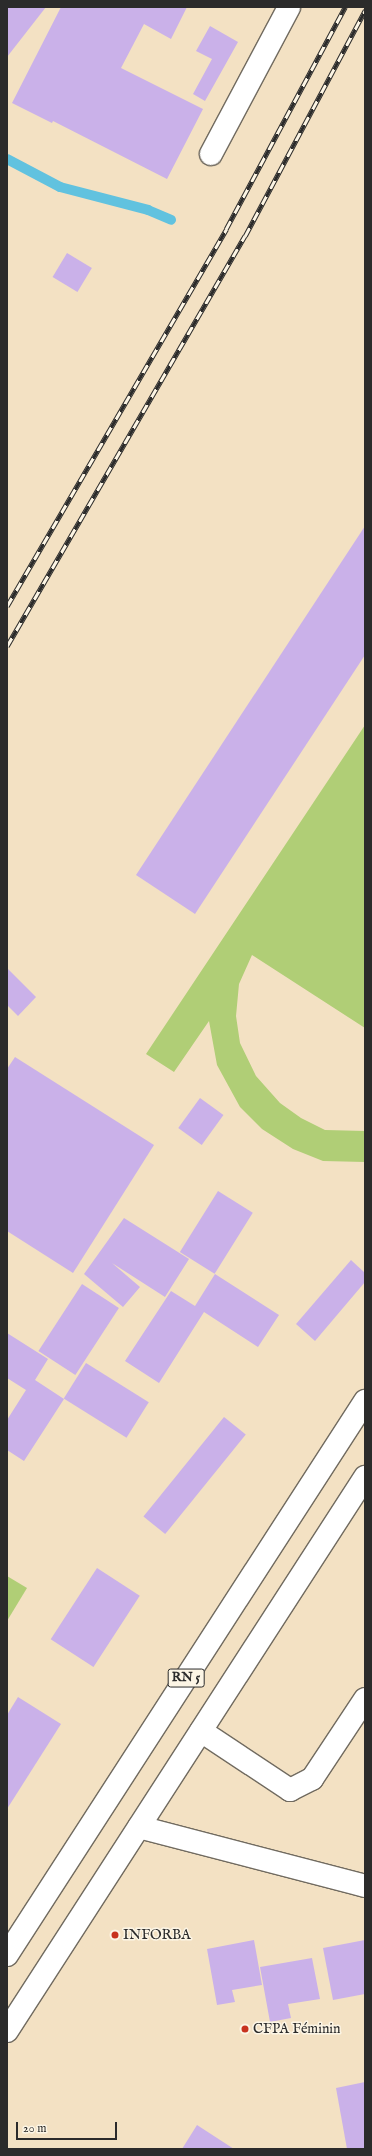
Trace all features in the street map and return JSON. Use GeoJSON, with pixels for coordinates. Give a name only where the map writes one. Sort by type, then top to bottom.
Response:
{"type":"FeatureCollection","features":[{"type":"Feature","properties":{"kind":"main road"},"geometry":{"type":"LineString","coordinates":[[211,154],[289,7]]}},
{"type":"Feature","properties":{"kind":"main road","name":"RN 5"},"geometry":{"type":"LineString","coordinates":[[7,1955],[365,1401]]}},
{"type":"Feature","properties":{"kind":"main road","name":"RN 5"},"geometry":{"type":"LineString","coordinates":[[7,2031],[365,1477]]}},
{"type":"Feature","properties":{"kind":"main road"},"geometry":{"type":"LineString","coordinates":[[201,1731],[290,1790],[312,1778],[365,1699]]}},
{"type":"Feature","properties":{"kind":"main road"},"geometry":{"type":"LineString","coordinates":[[139,1826],[365,1886]]}},
{"type":"Feature","properties":{"kind":"green space"},"geometry":{"type":"Polygon","coordinates":[[[365,725],[365,1028],[252,955],[239,984],[236,1016],[240,1043],[256,1076],[280,1103],[301,1118],[325,1130],[365,1131],[365,1162],[323,1161],[293,1149],[262,1129],[240,1107],[217,1065],[209,1021],[174,1072],[146,1054],[365,725]]]}},
{"type":"Feature","properties":{"kind":"green space"},"geometry":{"type":"Polygon","coordinates":[[[7,1576],[27,1588],[7,1621],[7,1576]]]}},
{"type":"Feature","properties":{"kind":"building"},"geometry":{"type":"Polygon","coordinates":[[[7,7],[46,7],[7,57],[7,7]]]}},
{"type":"Feature","properties":{"kind":"building"},"geometry":{"type":"Polygon","coordinates":[[[61,7],[187,7],[171,39],[144,24],[121,68],[203,109],[167,179],[53,121],[52,123],[12,103],[61,7]]]}},
{"type":"Feature","properties":{"kind":"building"},"geometry":{"type":"Polygon","coordinates":[[[210,26],[238,42],[205,101],[193,94],[212,59],[196,51],[210,26]]]}},
{"type":"Feature","properties":{"kind":"building"},"geometry":{"type":"Polygon","coordinates":[[[67,253],[92,268],[77,292],[53,277],[67,253]]]}},
{"type":"Feature","properties":{"kind":"building"},"geometry":{"type":"Polygon","coordinates":[[[365,526],[365,655],[195,914],[136,875],[365,526]]]}},
{"type":"Feature","properties":{"kind":"building"},"geometry":{"type":"Polygon","coordinates":[[[7,968],[36,997],[18,1016],[7,1005],[7,968]]]}},
{"type":"Feature","properties":{"kind":"building"},"geometry":{"type":"Polygon","coordinates":[[[15,1057],[154,1145],[73,1273],[7,1231],[7,1069],[15,1057]]]}},
{"type":"Feature","properties":{"kind":"building"},"geometry":{"type":"Polygon","coordinates":[[[200,1098],[223,1115],[202,1145],[178,1128],[200,1098]]]}},
{"type":"Feature","properties":{"kind":"building"},"geometry":{"type":"Polygon","coordinates":[[[218,1191],[253,1213],[215,1274],[180,1252],[218,1191]]]}},
{"type":"Feature","properties":{"kind":"building"},"geometry":{"type":"Polygon","coordinates":[[[124,1218],[189,1259],[165,1297],[112,1263],[140,1287],[123,1307],[84,1274],[124,1218]]]}},
{"type":"Feature","properties":{"kind":"building"},"geometry":{"type":"Polygon","coordinates":[[[351,1260],[365,1273],[365,1282],[315,1341],[296,1324],[351,1260]]]}},
{"type":"Feature","properties":{"kind":"building"},"geometry":{"type":"Polygon","coordinates":[[[215,1274],[279,1315],[258,1347],[204,1312],[159,1383],[125,1361],[171,1291],[195,1306],[215,1274]]]}},
{"type":"Feature","properties":{"kind":"building"},"geometry":{"type":"Polygon","coordinates":[[[82,1284],[119,1308],[75,1375],[38,1351],[82,1284]]]}},
{"type":"Feature","properties":{"kind":"building"},"geometry":{"type":"Polygon","coordinates":[[[7,1333],[48,1359],[35,1380],[64,1399],[24,1461],[7,1450],[7,1420],[26,1390],[7,1378],[7,1333]]]}},
{"type":"Feature","properties":{"kind":"building"},"geometry":{"type":"Polygon","coordinates":[[[86,1363],[149,1402],[126,1438],[64,1399],[86,1363]]]}},
{"type":"Feature","properties":{"kind":"building"},"geometry":{"type":"Polygon","coordinates":[[[224,1417],[246,1435],[165,1534],[143,1516],[224,1417]]]}},
{"type":"Feature","properties":{"kind":"building"},"geometry":{"type":"Polygon","coordinates":[[[97,1568],[140,1596],[93,1667],[51,1639],[97,1568]]]}},
{"type":"Feature","properties":{"kind":"building"},"geometry":{"type":"Polygon","coordinates":[[[18,1697],[61,1724],[7,1809],[7,1715],[18,1697]]]}},
{"type":"Feature","properties":{"kind":"building"},"geometry":{"type":"Polygon","coordinates":[[[254,1940],[262,1985],[232,1990],[235,2002],[217,2005],[207,1949],[254,1940]]]}},
{"type":"Feature","properties":{"kind":"building"},"geometry":{"type":"Polygon","coordinates":[[[365,1940],[365,1994],[333,2000],[323,1948],[365,1940]]]}},
{"type":"Feature","properties":{"kind":"building"},"geometry":{"type":"Polygon","coordinates":[[[312,1958],[320,1999],[288,2004],[291,2018],[270,2022],[260,1967],[312,1958]]]}},
{"type":"Feature","properties":{"kind":"building"},"geometry":{"type":"Polygon","coordinates":[[[365,2082],[365,2149],[347,2149],[336,2088],[365,2082]]]}},
{"type":"Feature","properties":{"kind":"building"},"geometry":{"type":"Polygon","coordinates":[[[197,2125],[234,2149],[182,2149],[197,2125]]]}},
{"type":"Feature","properties":{"kind":"waterway"},"geometry":{"type":"LineString","coordinates":[[7,159],[60,187],[148,210],[171,220]]}},
{"type":"Feature","properties":{"kind":"railway"},"geometry":{"type":"LineString","coordinates":[[7,606],[226,229],[345,7]]}},
{"type":"Feature","properties":{"kind":"railway"},"geometry":{"type":"LineString","coordinates":[[7,646],[245,236],[365,10]]}},
{"type":"Feature","properties":{"kind":"place","name":"INFORBA"},"geometry":{"type":"Point","coordinates":[115,1935]}},
{"type":"Feature","properties":{"kind":"place","name":"CFPA Féminin"},"geometry":{"type":"Point","coordinates":[245,2029]}}]}
